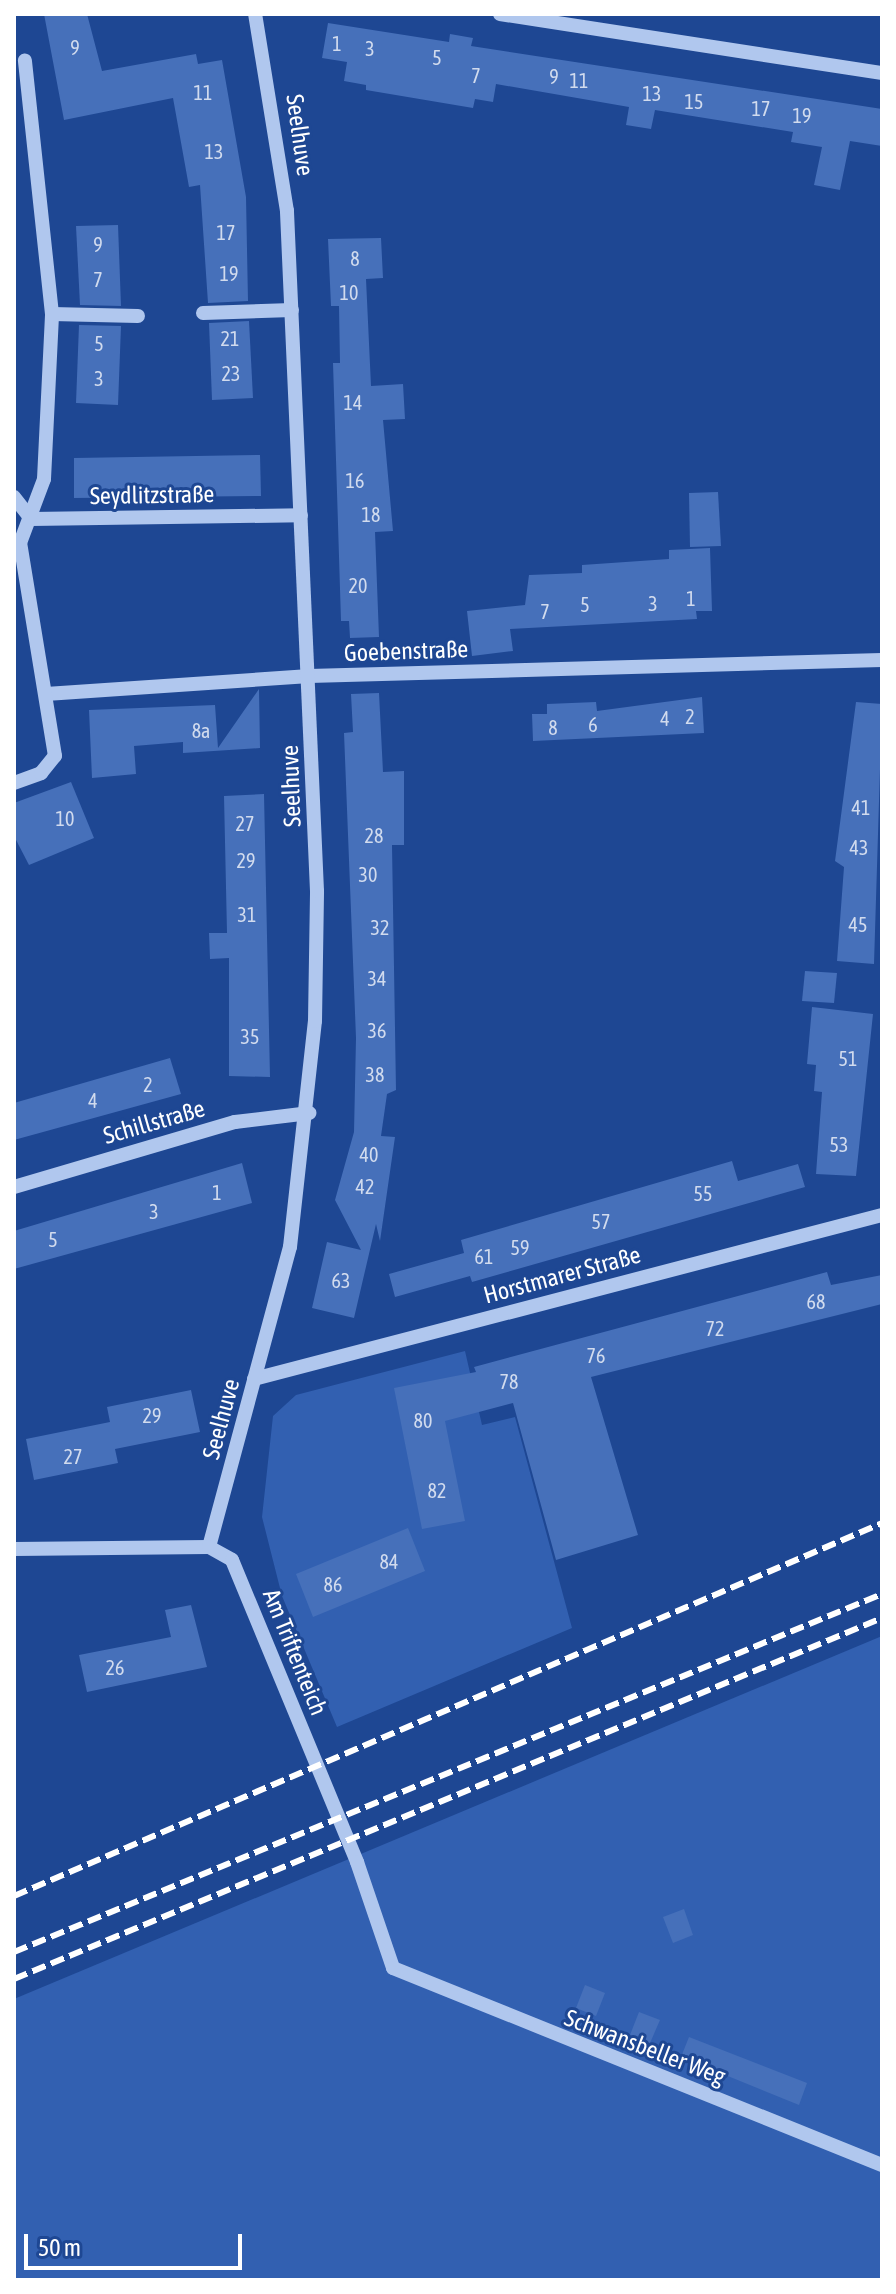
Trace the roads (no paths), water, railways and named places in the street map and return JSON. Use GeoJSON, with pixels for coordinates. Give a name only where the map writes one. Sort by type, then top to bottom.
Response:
{"type":"FeatureCollection","features":[{"type":"Feature","properties":{"kind":"street","name":"Seelhuve"},"geometry":{"type":"LineString","coordinates":[[209,1547],[290,1247],[309,1113],[317,891],[287,211],[255,14]]}},
{"type":"Feature","properties":{"kind":"street"},"geometry":{"type":"LineString","coordinates":[[500,14],[882,73]]}},
{"type":"Feature","properties":{"kind":"street"},"geometry":{"type":"LineString","coordinates":[[14,783],[41,773],[55,756],[20,543],[44,479],[52,314],[25,60]]}},
{"type":"Feature","properties":{"kind":"street"},"geometry":{"type":"LineString","coordinates":[[203,313],[292,310]]}},
{"type":"Feature","properties":{"kind":"street"},"geometry":{"type":"LineString","coordinates":[[52,314],[138,316]]}},
{"type":"Feature","properties":{"kind":"street"},"geometry":{"type":"LineString","coordinates":[[14,497],[31,519]]}},
{"type":"Feature","properties":{"kind":"street","name":"Seydlitzstraße"},"geometry":{"type":"LineString","coordinates":[[31,519],[301,515]]}},
{"type":"Feature","properties":{"kind":"street","name":"Goebenstraße"},"geometry":{"type":"LineString","coordinates":[[46,694],[309,676],[882,660]]}},
{"type":"Feature","properties":{"kind":"street","name":"Schillstraße"},"geometry":{"type":"LineString","coordinates":[[14,1187],[235,1122],[309,1113]]}},
{"type":"Feature","properties":{"kind":"street","name":"Horstmarer Straße"},"geometry":{"type":"LineString","coordinates":[[254,1379],[882,1215]]}},
{"type":"Feature","properties":{"kind":"street"},"geometry":{"type":"LineString","coordinates":[[14,1549],[209,1547]]}},
{"type":"Feature","properties":{"kind":"street","name":"Am Triftenteich"},"geometry":{"type":"LineString","coordinates":[[209,1547],[232,1560],[245,1587],[393,1968]]}},
{"type":"Feature","properties":{"kind":"street","name":"Schwansbeller Weg"},"geometry":{"type":"LineString","coordinates":[[393,1968],[882,2165]]}},
{"type":"Feature","properties":{"kind":"railway"},"geometry":{"type":"LineString","coordinates":[[14,1896],[882,1523]]}},
{"type":"Feature","properties":{"kind":"railway"},"geometry":{"type":"LineString","coordinates":[[14,1952],[882,1594]]}},
{"type":"Feature","properties":{"kind":"railway"},"geometry":{"type":"LineString","coordinates":[[14,1979],[882,1618]]}}]}
